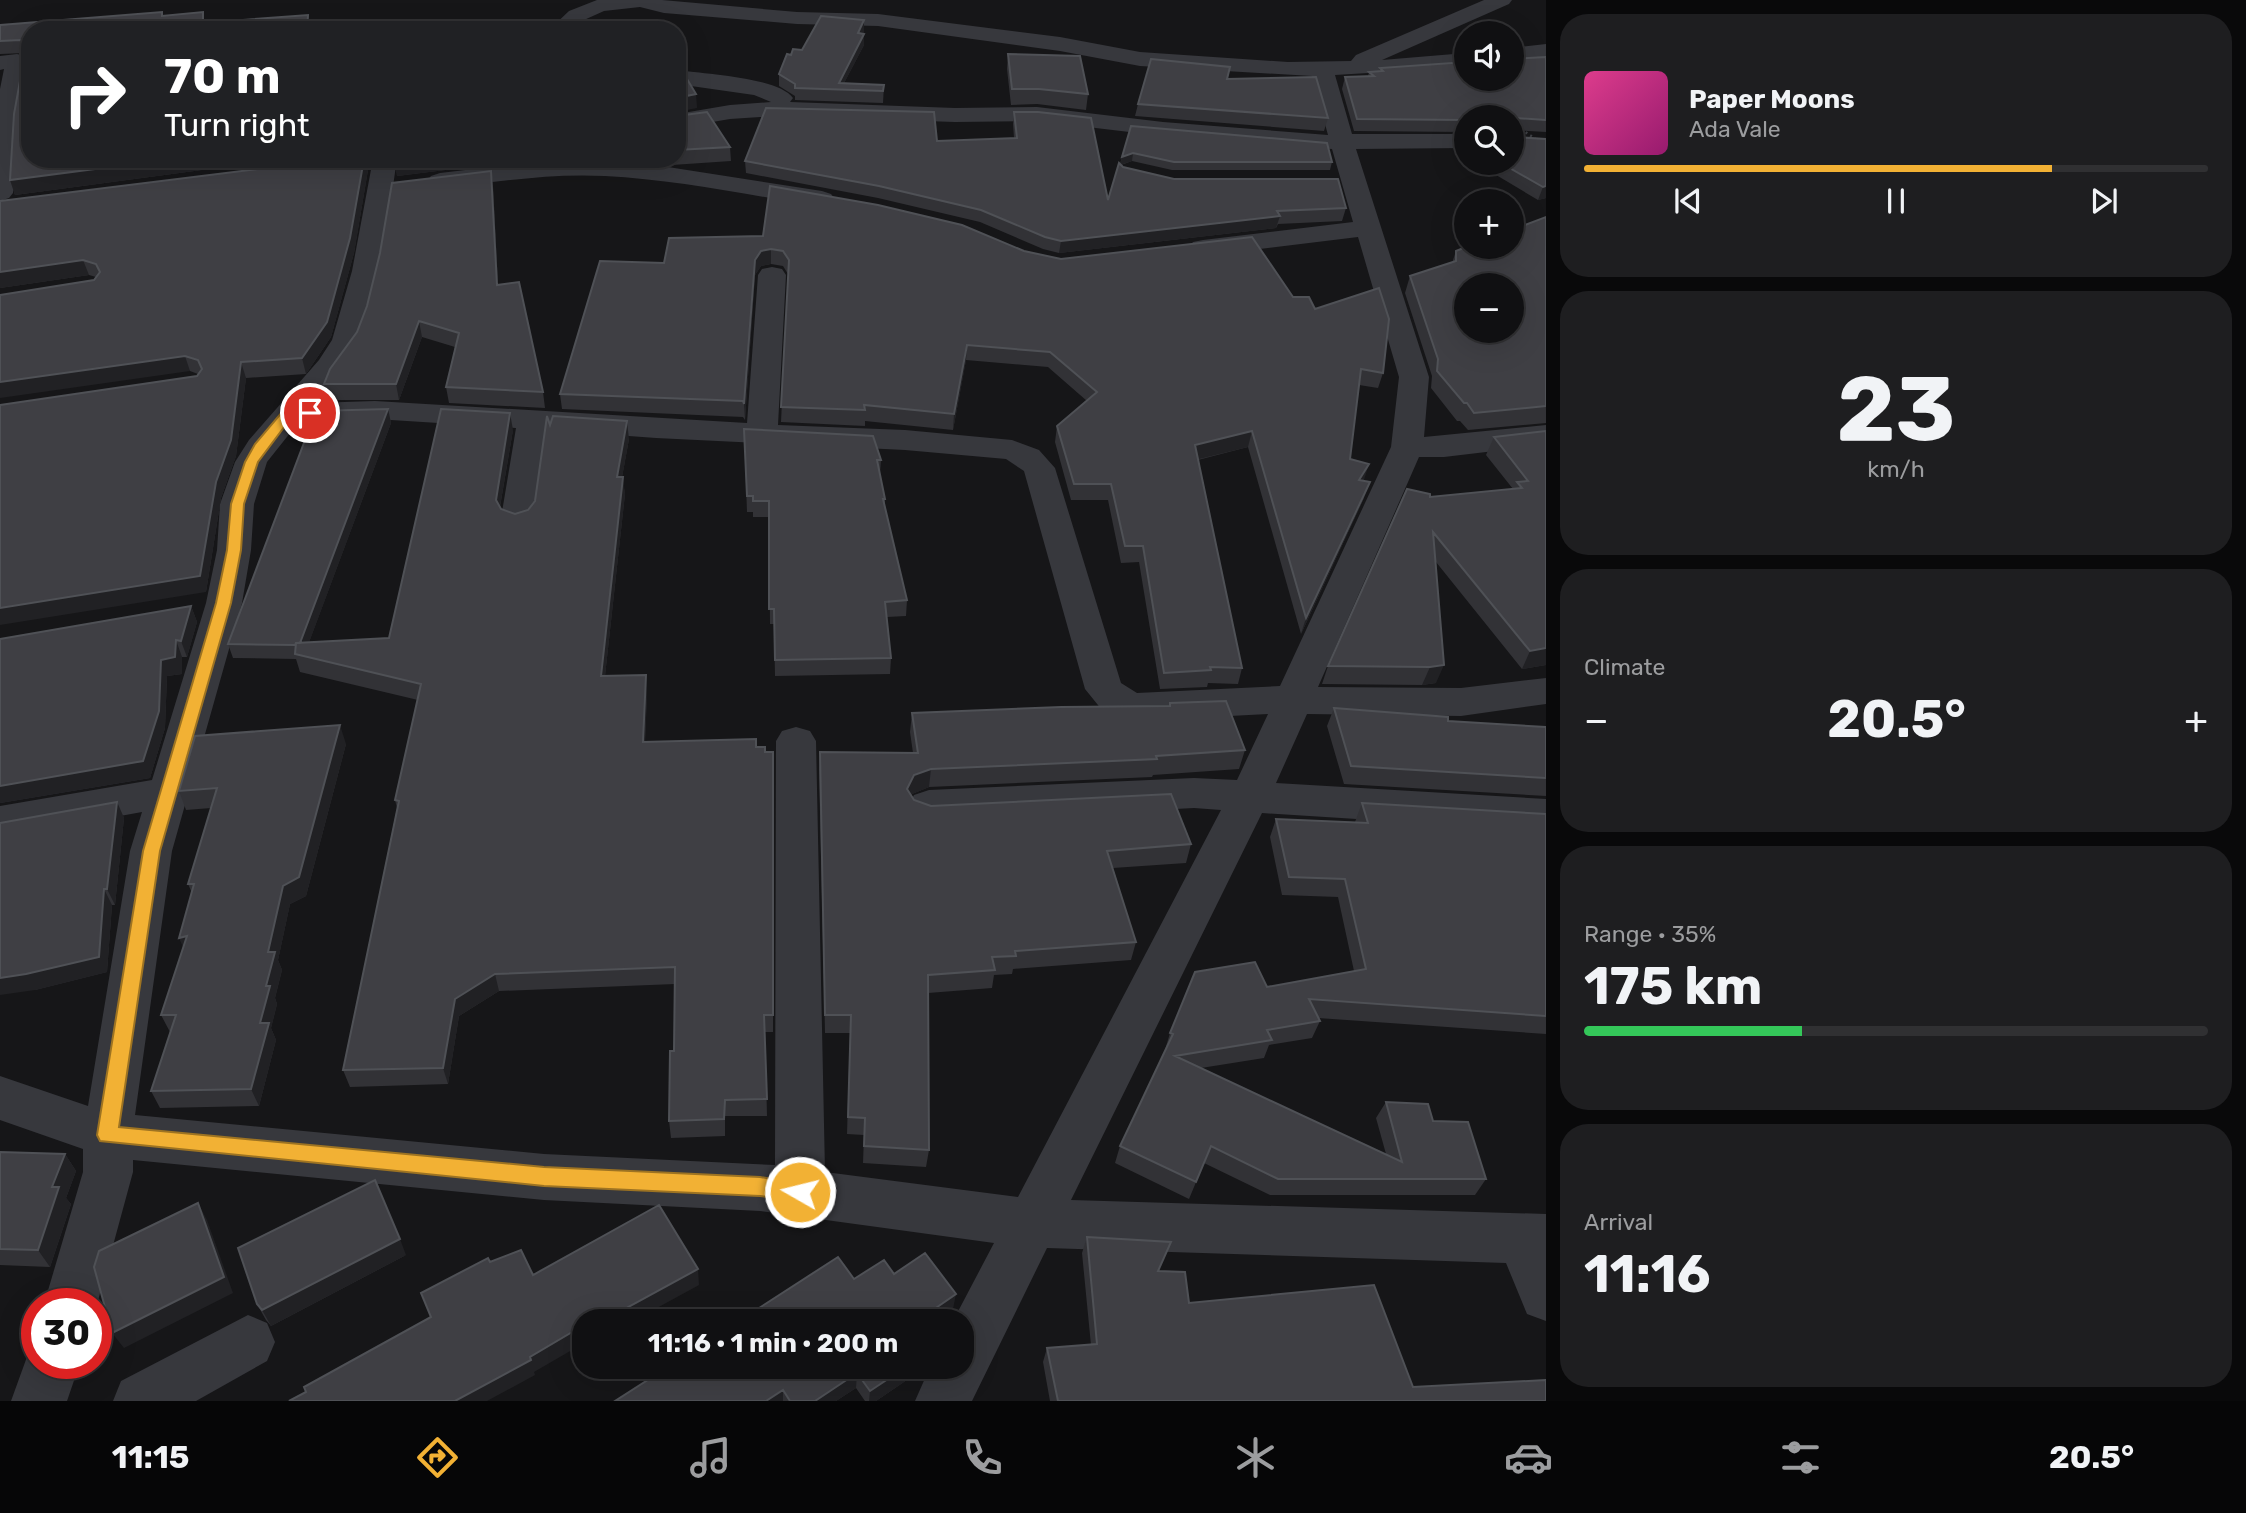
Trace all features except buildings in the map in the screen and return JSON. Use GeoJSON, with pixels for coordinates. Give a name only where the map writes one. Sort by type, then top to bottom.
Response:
{"type":"FeatureCollection","features":[{"type":"Feature","properties":{"kind":"street"},"geometry":{"type":"LineString","coordinates":[[571,21],[601,4],[638,0],[664,7],[797,18],[878,20],[1164,61],[1288,69],[1340,69],[1454,61]]}},
{"type":"Feature","properties":{"kind":"street"},"geometry":{"type":"LineString","coordinates":[[1340,69],[1502,0]]}},
{"type":"Feature","properties":{"kind":"street"},"geometry":{"type":"LineString","coordinates":[[1524,54],[1546,51]]}},
{"type":"Feature","properties":{"kind":"street"},"geometry":{"type":"LineString","coordinates":[[0,63],[17,61],[2,129],[0,193]]}},
{"type":"Feature","properties":{"kind":"street"},"geometry":{"type":"LineString","coordinates":[[974,1337],[1250,795],[1295,701],[1407,447],[1414,377],[1368,228],[1341,181],[1340,69]]}},
{"type":"Feature","properties":{"kind":"street"},"geometry":{"type":"LineString","coordinates":[[686,78],[767,91],[782,99],[785,109]]}},
{"type":"Feature","properties":{"kind":"street"},"geometry":{"type":"LineString","coordinates":[[686,119],[730,111],[785,109],[955,115],[1037,114],[1163,129],[1342,143],[1454,141]]}},
{"type":"Feature","properties":{"kind":"street"},"geometry":{"type":"LineString","coordinates":[[75,1288],[108,1172],[108,1135],[151,851],[223,603],[234,550],[237,504],[247,473],[260,447],[330,366],[347,340],[366,271],[387,173],[603,168],[740,185],[843,203]]}},
{"type":"Feature","properties":{"kind":"street"},"geometry":{"type":"LineString","coordinates":[[0,207],[27,203]]}},
{"type":"Feature","properties":{"kind":"street"},"geometry":{"type":"LineString","coordinates":[[1179,250],[1368,228]]}},
{"type":"Feature","properties":{"kind":"street"},"geometry":{"type":"LineString","coordinates":[[762,434],[772,275]]}},
{"type":"Feature","properties":{"kind":"street"},"geometry":{"type":"LineString","coordinates":[[288,414],[375,410],[905,440],[1022,453],[1039,468],[1107,694],[1134,707],[1295,701],[1461,702],[1546,691]]}},
{"type":"Feature","properties":{"kind":"street"},"geometry":{"type":"LineString","coordinates":[[518,519],[533,420]]}},
{"type":"Feature","properties":{"kind":"street"},"geometry":{"type":"LineString","coordinates":[[1407,447],[1444,447],[1546,435]]}},
{"type":"Feature","properties":{"kind":"street"},"geometry":{"type":"LineString","coordinates":[[184,610],[223,603]]}},
{"type":"Feature","properties":{"kind":"street"},"geometry":{"type":"LineString","coordinates":[[796,741],[800,1192]]}},
{"type":"Feature","properties":{"kind":"street"},"geometry":{"type":"LineString","coordinates":[[0,822],[170,792]]}},
{"type":"Feature","properties":{"kind":"street"},"geometry":{"type":"LineString","coordinates":[[929,806],[1194,793],[1546,816]]}},
{"type":"Feature","properties":{"kind":"street"},"geometry":{"type":"LineString","coordinates":[[0,1098],[108,1135],[544,1177],[760,1186],[1030,1223],[1534,1239],[1546,1295]]}},
{"type":"Feature","properties":{"kind":"street"},"geometry":{"type":"LineString","coordinates":[[141,1401],[248,1342]]}},
{"type":"Feature","properties":{"kind":"street"},"geometry":{"type":"LineString","coordinates":[[39,1401],[47,1379]]}},
{"type":"Feature","properties":{"kind":"street"},"geometry":{"type":"LineString","coordinates":[[943,1401],[954,1379]]}},
{"type":"Feature","properties":{"kind":"path"},"geometry":{"type":"LineString","coordinates":[[1524,131],[1540,142]]}},
{"type":"Feature","properties":{"kind":"route"},"geometry":{"type":"LineString","coordinates":[[310,413],[288,414],[260,447],[251,462],[237,504],[234,550],[223,603],[151,851],[108,1135],[544,1177],[760,1186],[800,1192]]}}]}
